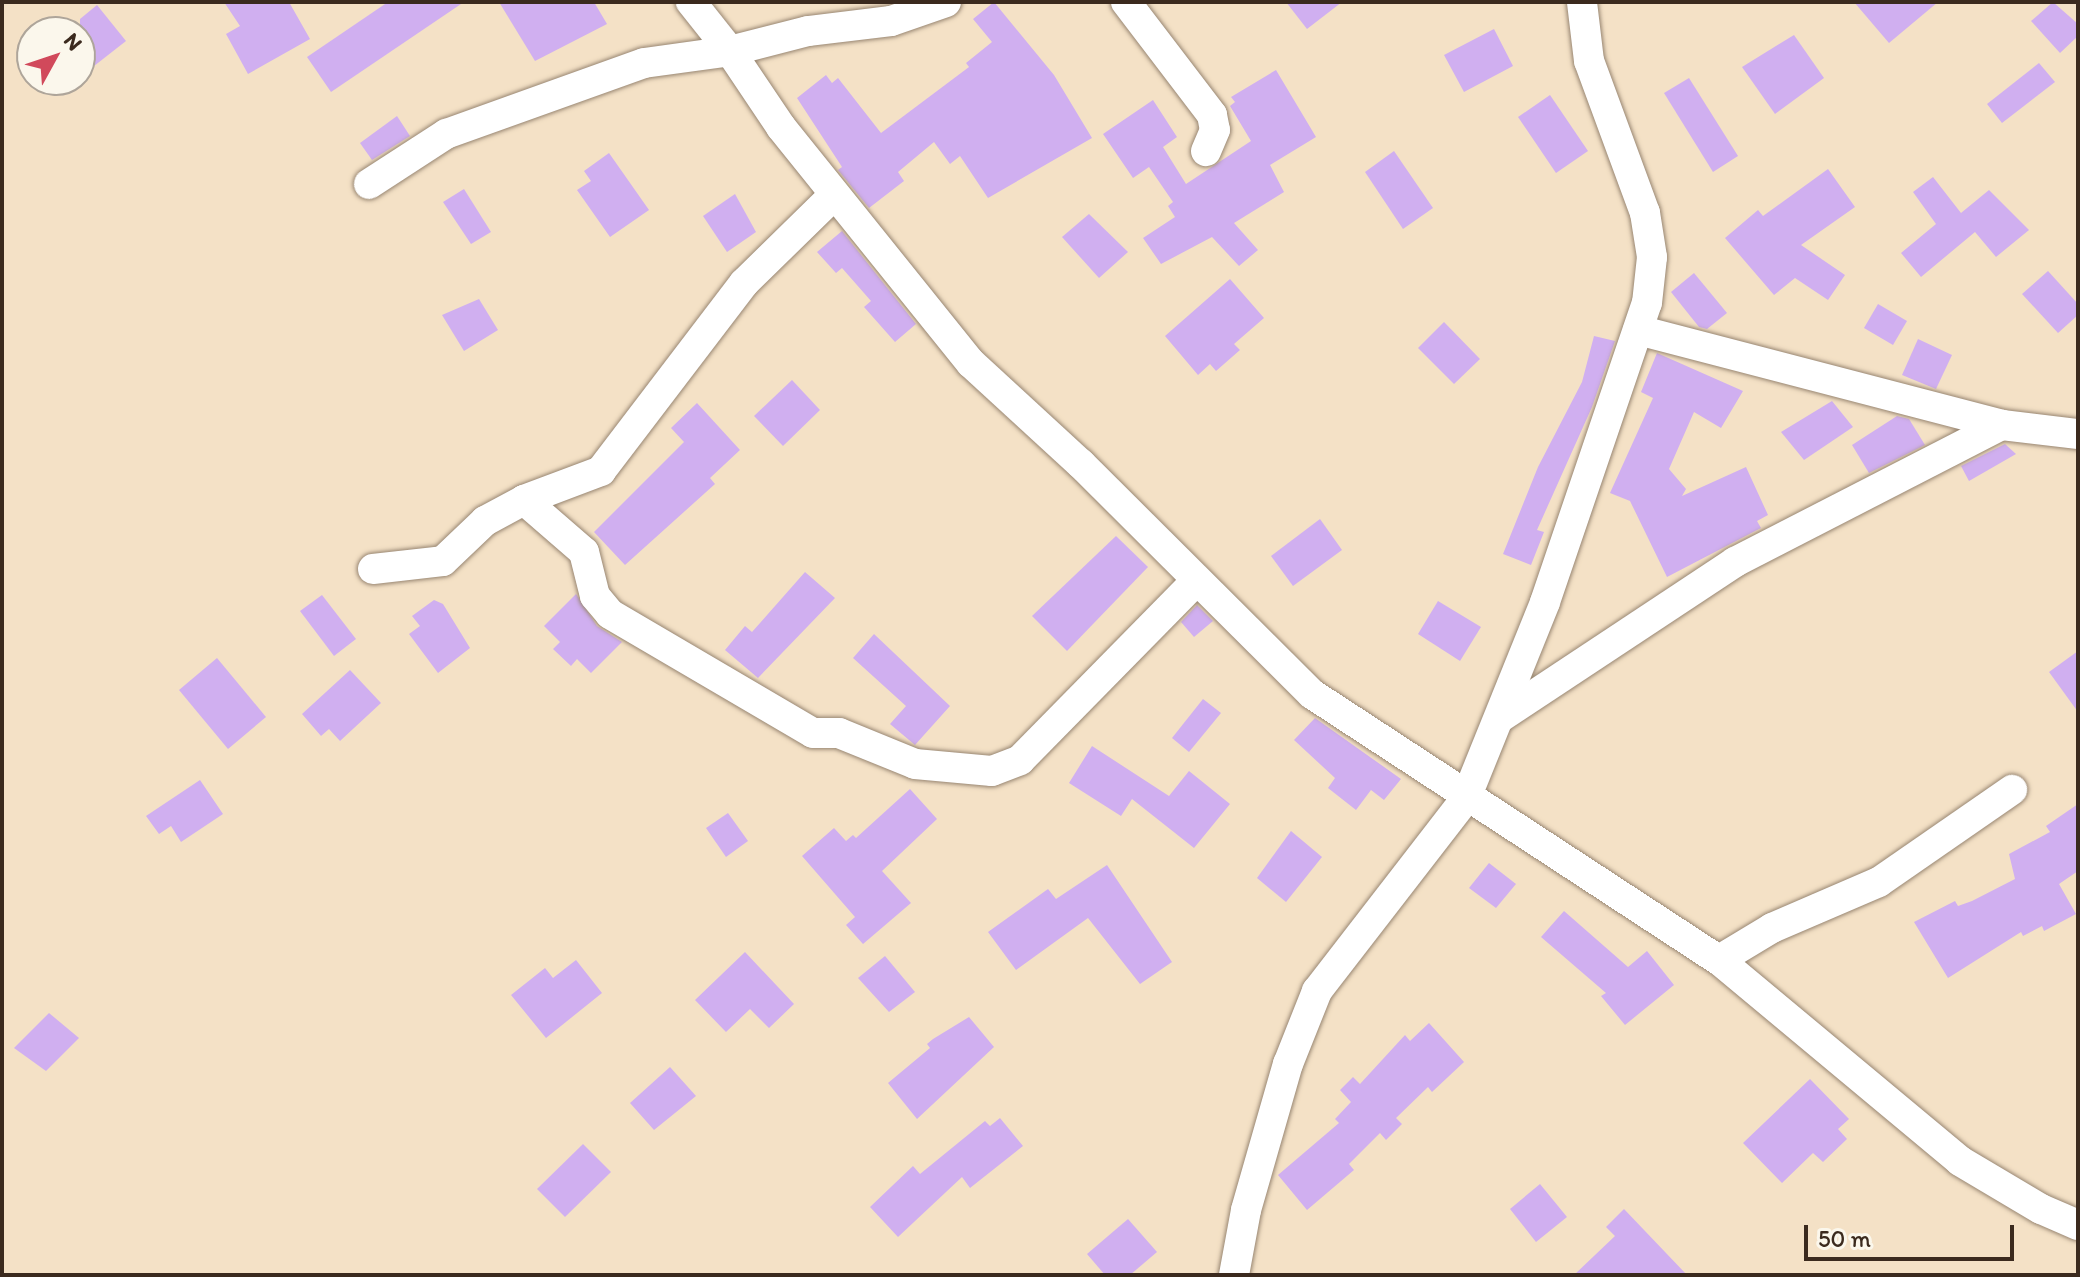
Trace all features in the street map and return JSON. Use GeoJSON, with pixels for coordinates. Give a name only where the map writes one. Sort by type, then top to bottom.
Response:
{"type":"FeatureCollection","features":[{"type":"Feature","properties":{"kind":"street"},"geometry":{"type":"LineString","coordinates":[[691,2],[834,195],[971,363],[1081,464],[1194,583],[1312,694],[1466,798],[1719,960],[1960,1161],[2041,1209],[2078,1225]]}},
{"type":"Feature","properties":{"kind":"street"},"geometry":{"type":"LineString","coordinates":[[369,184],[446,134],[644,63],[730,51],[808,31],[891,21],[946,2]]}},
{"type":"Feature","properties":{"kind":"street"},"geometry":{"type":"LineString","coordinates":[[1126,2],[1212,115],[1215,130],[1206,151]]}},
{"type":"Feature","properties":{"kind":"street"},"geometry":{"type":"LineString","coordinates":[[1234,1275],[1246,1210],[1288,1064],[1317,991],[1466,798],[1501,717],[1638,330],[1652,257],[1645,213],[1589,61],[1582,2]]}},
{"type":"Feature","properties":{"kind":"street"},"geometry":{"type":"LineString","coordinates":[[373,569],[443,561],[485,521],[524,500],[601,471],[744,283],[834,195]]}},
{"type":"Feature","properties":{"kind":"street"},"geometry":{"type":"LineString","coordinates":[[1638,330],[2002,425],[2078,434]]}},
{"type":"Feature","properties":{"kind":"street"},"geometry":{"type":"LineString","coordinates":[[1501,717],[1735,562],[2002,425]]}},
{"type":"Feature","properties":{"kind":"street"},"geometry":{"type":"LineString","coordinates":[[524,500],[584,552],[595,596],[610,614],[792,724],[813,733],[839,733],[915,764],[963,772],[992,771],[1020,760],[1194,583]]}},
{"type":"Feature","properties":{"kind":"street"},"geometry":{"type":"LineString","coordinates":[[1719,960],[1772,928],[1879,882],[2012,790]]}},
{"type":"Feature","properties":{"kind":"building"},"geometry":{"type":"Polygon","coordinates":[[[224,2],[289,2],[310,39],[248,74],[226,34],[240,26],[224,2]]]}},
{"type":"Feature","properties":{"kind":"building"},"geometry":{"type":"Polygon","coordinates":[[[388,2],[464,2],[331,92],[307,57],[388,2]]]}},
{"type":"Feature","properties":{"kind":"building"},"geometry":{"type":"Polygon","coordinates":[[[499,2],[594,2],[607,24],[535,61],[499,2]]]}},
{"type":"Feature","properties":{"kind":"building"},"geometry":{"type":"Polygon","coordinates":[[[994,2],[1054,75],[1092,138],[988,198],[960,156],[950,164],[934,142],[898,172],[904,181],[869,208],[838,170],[842,167],[797,98],[826,75],[832,83],[838,78],[881,133],[969,67],[966,63],[992,42],[973,19],[994,2]]]}},
{"type":"Feature","properties":{"kind":"building"},"geometry":{"type":"Polygon","coordinates":[[[1286,2],[1342,2],[1307,29],[1286,2]]]}},
{"type":"Feature","properties":{"kind":"building"},"geometry":{"type":"Polygon","coordinates":[[[1854,2],[1938,2],[1889,43],[1854,2]]]}},
{"type":"Feature","properties":{"kind":"building"},"geometry":{"type":"Polygon","coordinates":[[[2053,2],[2078,24],[2078,36],[2060,53],[2031,21],[2053,2]]]}},
{"type":"Feature","properties":{"kind":"building"},"geometry":{"type":"Polygon","coordinates":[[[97,5],[126,41],[96,64],[96,16],[84,16],[97,5]]]}},
{"type":"Feature","properties":{"kind":"building"},"geometry":{"type":"Polygon","coordinates":[[[1494,29],[1513,66],[1464,92],[1444,55],[1494,29]]]}},
{"type":"Feature","properties":{"kind":"building"},"geometry":{"type":"Polygon","coordinates":[[[1794,35],[1824,78],[1775,114],[1742,67],[1794,35]]]}},
{"type":"Feature","properties":{"kind":"building"},"geometry":{"type":"Polygon","coordinates":[[[2039,63],[2055,82],[2002,123],[1987,104],[2039,63]]]}},
{"type":"Feature","properties":{"kind":"building"},"geometry":{"type":"Polygon","coordinates":[[[1276,70],[1316,137],[1270,165],[1284,192],[1234,223],[1258,250],[1239,266],[1212,237],[1161,264],[1143,238],[1175,217],[1168,206],[1173,202],[1149,167],[1133,178],[1103,134],[1153,100],[1177,137],[1163,147],[1186,184],[1251,141],[1230,106],[1235,102],[1231,97],[1276,70]]]}},
{"type":"Feature","properties":{"kind":"building"},"geometry":{"type":"Polygon","coordinates":[[[1689,78],[1738,156],[1713,172],[1664,93],[1689,78]]]}},
{"type":"Feature","properties":{"kind":"building"},"geometry":{"type":"Polygon","coordinates":[[[1550,95],[1588,151],[1556,173],[1518,117],[1550,95]]]}},
{"type":"Feature","properties":{"kind":"building"},"geometry":{"type":"Polygon","coordinates":[[[397,116],[410,136],[372,160],[360,143],[397,116]]]}},
{"type":"Feature","properties":{"kind":"building"},"geometry":{"type":"Polygon","coordinates":[[[1394,151],[1433,208],[1403,229],[1365,172],[1394,151]]]}},
{"type":"Feature","properties":{"kind":"building"},"geometry":{"type":"Polygon","coordinates":[[[609,153],[649,210],[610,237],[577,190],[591,181],[584,171],[609,153]]]}},
{"type":"Feature","properties":{"kind":"building"},"geometry":{"type":"Polygon","coordinates":[[[1828,169],[1855,207],[1801,245],[1845,275],[1828,300],[1795,278],[1774,295],[1725,238],[1758,210],[1763,216],[1828,169]]]}},
{"type":"Feature","properties":{"kind":"building"},"geometry":{"type":"Polygon","coordinates":[[[1933,177],[1961,213],[1989,190],[2029,230],[1996,257],[1975,232],[1921,277],[1901,253],[1936,224],[1913,192],[1933,177]]]}},
{"type":"Feature","properties":{"kind":"building"},"geometry":{"type":"Polygon","coordinates":[[[464,189],[491,232],[471,244],[443,202],[464,189]]]}},
{"type":"Feature","properties":{"kind":"building"},"geometry":{"type":"Polygon","coordinates":[[[735,194],[756,232],[727,252],[703,216],[735,194]]]}},
{"type":"Feature","properties":{"kind":"building"},"geometry":{"type":"Polygon","coordinates":[[[1089,214],[1128,252],[1099,278],[1062,237],[1089,214]]]}},
{"type":"Feature","properties":{"kind":"building"},"geometry":{"type":"Polygon","coordinates":[[[842,231],[916,324],[895,342],[864,307],[871,301],[842,268],[836,273],[817,252],[842,231]]]}},
{"type":"Feature","properties":{"kind":"building"},"geometry":{"type":"Polygon","coordinates":[[[2048,271],[2078,304],[2078,315],[2058,333],[2022,294],[2048,271]]]}},
{"type":"Feature","properties":{"kind":"building"},"geometry":{"type":"Polygon","coordinates":[[[1694,273],[1727,313],[1707,329],[1699,327],[1671,292],[1694,273]]]}},
{"type":"Feature","properties":{"kind":"building"},"geometry":{"type":"Polygon","coordinates":[[[1230,279],[1264,318],[1234,344],[1240,350],[1216,371],[1210,364],[1198,375],[1165,336],[1230,279]]]}},
{"type":"Feature","properties":{"kind":"building"},"geometry":{"type":"Polygon","coordinates":[[[479,299],[498,330],[464,351],[442,315],[479,299]]]}},
{"type":"Feature","properties":{"kind":"building"},"geometry":{"type":"Polygon","coordinates":[[[1878,304],[1907,321],[1893,345],[1864,328],[1878,304]]]}},
{"type":"Feature","properties":{"kind":"building"},"geometry":{"type":"Polygon","coordinates":[[[1444,322],[1480,359],[1454,384],[1418,348],[1444,322]]]}},
{"type":"Feature","properties":{"kind":"building"},"geometry":{"type":"Polygon","coordinates":[[[1594,336],[1615,341],[1592,407],[1537,530],[1544,532],[1531,565],[1503,554],[1538,467],[1582,382],[1594,336]]]}},
{"type":"Feature","properties":{"kind":"building"},"geometry":{"type":"Polygon","coordinates":[[[1918,339],[1952,355],[1936,389],[1902,375],[1918,339]]]}},
{"type":"Feature","properties":{"kind":"building"},"geometry":{"type":"Polygon","coordinates":[[[1657,353],[1743,391],[1721,428],[1694,412],[1669,469],[1686,489],[1682,496],[1746,467],[1768,515],[1757,521],[1761,528],[1667,577],[1630,501],[1610,493],[1653,398],[1641,392],[1657,353]]]}},
{"type":"Feature","properties":{"kind":"building"},"geometry":{"type":"Polygon","coordinates":[[[792,380],[820,410],[783,446],[754,416],[792,380]]]}},
{"type":"Feature","properties":{"kind":"building"},"geometry":{"type":"Polygon","coordinates":[[[1832,401],[1853,427],[1804,460],[1781,432],[1832,401]]]}},
{"type":"Feature","properties":{"kind":"building"},"geometry":{"type":"Polygon","coordinates":[[[697,403],[740,450],[710,478],[715,484],[625,565],[594,532],[684,442],[671,428],[697,403]]]}},
{"type":"Feature","properties":{"kind":"building"},"geometry":{"type":"Polygon","coordinates":[[[1897,416],[1909,419],[1925,445],[1869,473],[1852,445],[1897,416]]]}},
{"type":"Feature","properties":{"kind":"building"},"geometry":{"type":"Polygon","coordinates":[[[2005,444],[2016,454],[1969,481],[1961,466],[2005,444]]]}},
{"type":"Feature","properties":{"kind":"building"},"geometry":{"type":"Polygon","coordinates":[[[1320,519],[1342,550],[1293,586],[1271,556],[1320,519]]]}},
{"type":"Feature","properties":{"kind":"building"},"geometry":{"type":"Polygon","coordinates":[[[1116,536],[1148,567],[1067,651],[1032,616],[1116,536]]]}},
{"type":"Feature","properties":{"kind":"building"},"geometry":{"type":"Polygon","coordinates":[[[805,572],[835,598],[758,678],[725,650],[745,626],[752,632],[805,572]]]}},
{"type":"Feature","properties":{"kind":"building"},"geometry":{"type":"Polygon","coordinates":[[[576,594],[597,626],[622,642],[591,673],[577,659],[571,666],[553,649],[560,642],[544,626],[576,594]]]}},
{"type":"Feature","properties":{"kind":"building"},"geometry":{"type":"Polygon","coordinates":[[[322,595],[356,639],[334,656],[300,611],[322,595]]]}},
{"type":"Feature","properties":{"kind":"building"},"geometry":{"type":"Polygon","coordinates":[[[434,600],[443,604],[470,648],[438,673],[409,634],[420,626],[412,616],[434,600]]]}},
{"type":"Feature","properties":{"kind":"building"},"geometry":{"type":"Polygon","coordinates":[[[1438,601],[1481,627],[1460,661],[1418,634],[1438,601]]]}},
{"type":"Feature","properties":{"kind":"building"},"geometry":{"type":"Polygon","coordinates":[[[1197,605],[1213,621],[1194,637],[1181,622],[1197,605]]]}},
{"type":"Feature","properties":{"kind":"building"},"geometry":{"type":"Polygon","coordinates":[[[874,634],[950,706],[915,745],[890,724],[906,706],[853,658],[874,634]]]}},
{"type":"Feature","properties":{"kind":"building"},"geometry":{"type":"Polygon","coordinates":[[[2078,651],[2078,712],[2049,672],[2078,651]]]}},
{"type":"Feature","properties":{"kind":"building"},"geometry":{"type":"Polygon","coordinates":[[[217,658],[266,717],[228,749],[179,690],[217,658]]]}},
{"type":"Feature","properties":{"kind":"building"},"geometry":{"type":"Polygon","coordinates":[[[350,670],[381,703],[340,741],[329,729],[321,736],[302,714],[350,670]]]}},
{"type":"Feature","properties":{"kind":"building"},"geometry":{"type":"Polygon","coordinates":[[[1203,699],[1221,713],[1189,752],[1172,738],[1203,699]]]}},
{"type":"Feature","properties":{"kind":"building"},"geometry":{"type":"Polygon","coordinates":[[[1315,718],[1401,779],[1384,800],[1371,790],[1356,810],[1328,788],[1335,778],[1294,740],[1315,718]]]}},
{"type":"Feature","properties":{"kind":"building"},"geometry":{"type":"Polygon","coordinates":[[[1092,746],[1169,796],[1189,771],[1230,804],[1194,848],[1132,799],[1121,816],[1069,783],[1092,746]]]}},
{"type":"Feature","properties":{"kind":"building"},"geometry":{"type":"Polygon","coordinates":[[[200,780],[223,814],[181,842],[171,826],[159,834],[146,816],[200,780]]]}},
{"type":"Feature","properties":{"kind":"building"},"geometry":{"type":"Polygon","coordinates":[[[910,789],[937,819],[882,871],[911,903],[863,944],[846,925],[855,917],[802,856],[834,828],[846,841],[853,835],[856,838],[910,789]]]}},
{"type":"Feature","properties":{"kind":"building"},"geometry":{"type":"Polygon","coordinates":[[[2078,804],[2078,871],[2059,884],[2076,914],[2044,931],[2042,926],[2023,936],[2021,932],[1948,978],[1914,922],[1955,901],[1958,906],[1972,901],[2015,879],[2009,854],[2050,832],[2046,826],[2078,804]]]}},
{"type":"Feature","properties":{"kind":"building"},"geometry":{"type":"Polygon","coordinates":[[[728,813],[748,841],[726,857],[706,828],[728,813]]]}},
{"type":"Feature","properties":{"kind":"building"},"geometry":{"type":"Polygon","coordinates":[[[1291,831],[1322,857],[1286,902],[1257,878],[1291,831]]]}},
{"type":"Feature","properties":{"kind":"building"},"geometry":{"type":"Polygon","coordinates":[[[1489,863],[1516,884],[1496,908],[1469,888],[1489,863]]]}},
{"type":"Feature","properties":{"kind":"building"},"geometry":{"type":"Polygon","coordinates":[[[1107,865],[1172,962],[1140,984],[1088,918],[1016,970],[988,932],[1048,889],[1056,899],[1107,865]]]}},
{"type":"Feature","properties":{"kind":"building"},"geometry":{"type":"Polygon","coordinates":[[[1564,911],[1628,967],[1647,951],[1674,985],[1625,1025],[1601,996],[1606,993],[1541,937],[1564,911]]]}},
{"type":"Feature","properties":{"kind":"building"},"geometry":{"type":"Polygon","coordinates":[[[745,952],[794,1004],[769,1028],[750,1009],[726,1032],[695,1000],[745,952]]]}},
{"type":"Feature","properties":{"kind":"building"},"geometry":{"type":"Polygon","coordinates":[[[885,956],[915,992],[889,1012],[858,978],[885,956]]]}},
{"type":"Feature","properties":{"kind":"building"},"geometry":{"type":"Polygon","coordinates":[[[576,960],[602,993],[546,1038],[511,995],[545,968],[553,978],[576,960]]]}},
{"type":"Feature","properties":{"kind":"building"},"geometry":{"type":"Polygon","coordinates":[[[49,1013],[79,1038],[46,1071],[14,1048],[49,1013]]]}},
{"type":"Feature","properties":{"kind":"building"},"geometry":{"type":"Polygon","coordinates":[[[969,1017],[994,1047],[917,1119],[888,1083],[930,1048],[927,1044],[933,1039],[969,1017]]]}},
{"type":"Feature","properties":{"kind":"building"},"geometry":{"type":"Polygon","coordinates":[[[1429,1023],[1464,1062],[1432,1092],[1428,1087],[1396,1118],[1402,1124],[1386,1140],[1380,1133],[1349,1164],[1354,1170],[1307,1210],[1278,1175],[1339,1123],[1335,1119],[1351,1102],[1340,1090],[1353,1077],[1360,1084],[1405,1035],[1410,1041],[1429,1023]]]}},
{"type":"Feature","properties":{"kind":"building"},"geometry":{"type":"Polygon","coordinates":[[[670,1067],[696,1096],[654,1130],[630,1103],[670,1067]]]}},
{"type":"Feature","properties":{"kind":"building"},"geometry":{"type":"Polygon","coordinates":[[[1810,1079],[1849,1119],[1838,1129],[1847,1139],[1823,1162],[1813,1153],[1782,1183],[1743,1143],[1810,1079]]]}},
{"type":"Feature","properties":{"kind":"building"},"geometry":{"type":"Polygon","coordinates":[[[1000,1118],[1023,1146],[970,1188],[962,1177],[898,1237],[870,1207],[913,1166],[920,1174],[985,1121],[990,1126],[1000,1118]]]}},
{"type":"Feature","properties":{"kind":"building"},"geometry":{"type":"Polygon","coordinates":[[[583,1144],[611,1172],[565,1217],[537,1189],[583,1144]]]}},
{"type":"Feature","properties":{"kind":"building"},"geometry":{"type":"Polygon","coordinates":[[[1540,1184],[1567,1217],[1536,1242],[1510,1209],[1540,1184]]]}},
{"type":"Feature","properties":{"kind":"building"},"geometry":{"type":"Polygon","coordinates":[[[1624,1209],[1687,1275],[1574,1275],[1615,1236],[1606,1227],[1624,1209]]]}},
{"type":"Feature","properties":{"kind":"building"},"geometry":{"type":"Polygon","coordinates":[[[1128,1219],[1157,1252],[1130,1275],[1105,1275],[1087,1254],[1128,1219]]]}}]}
